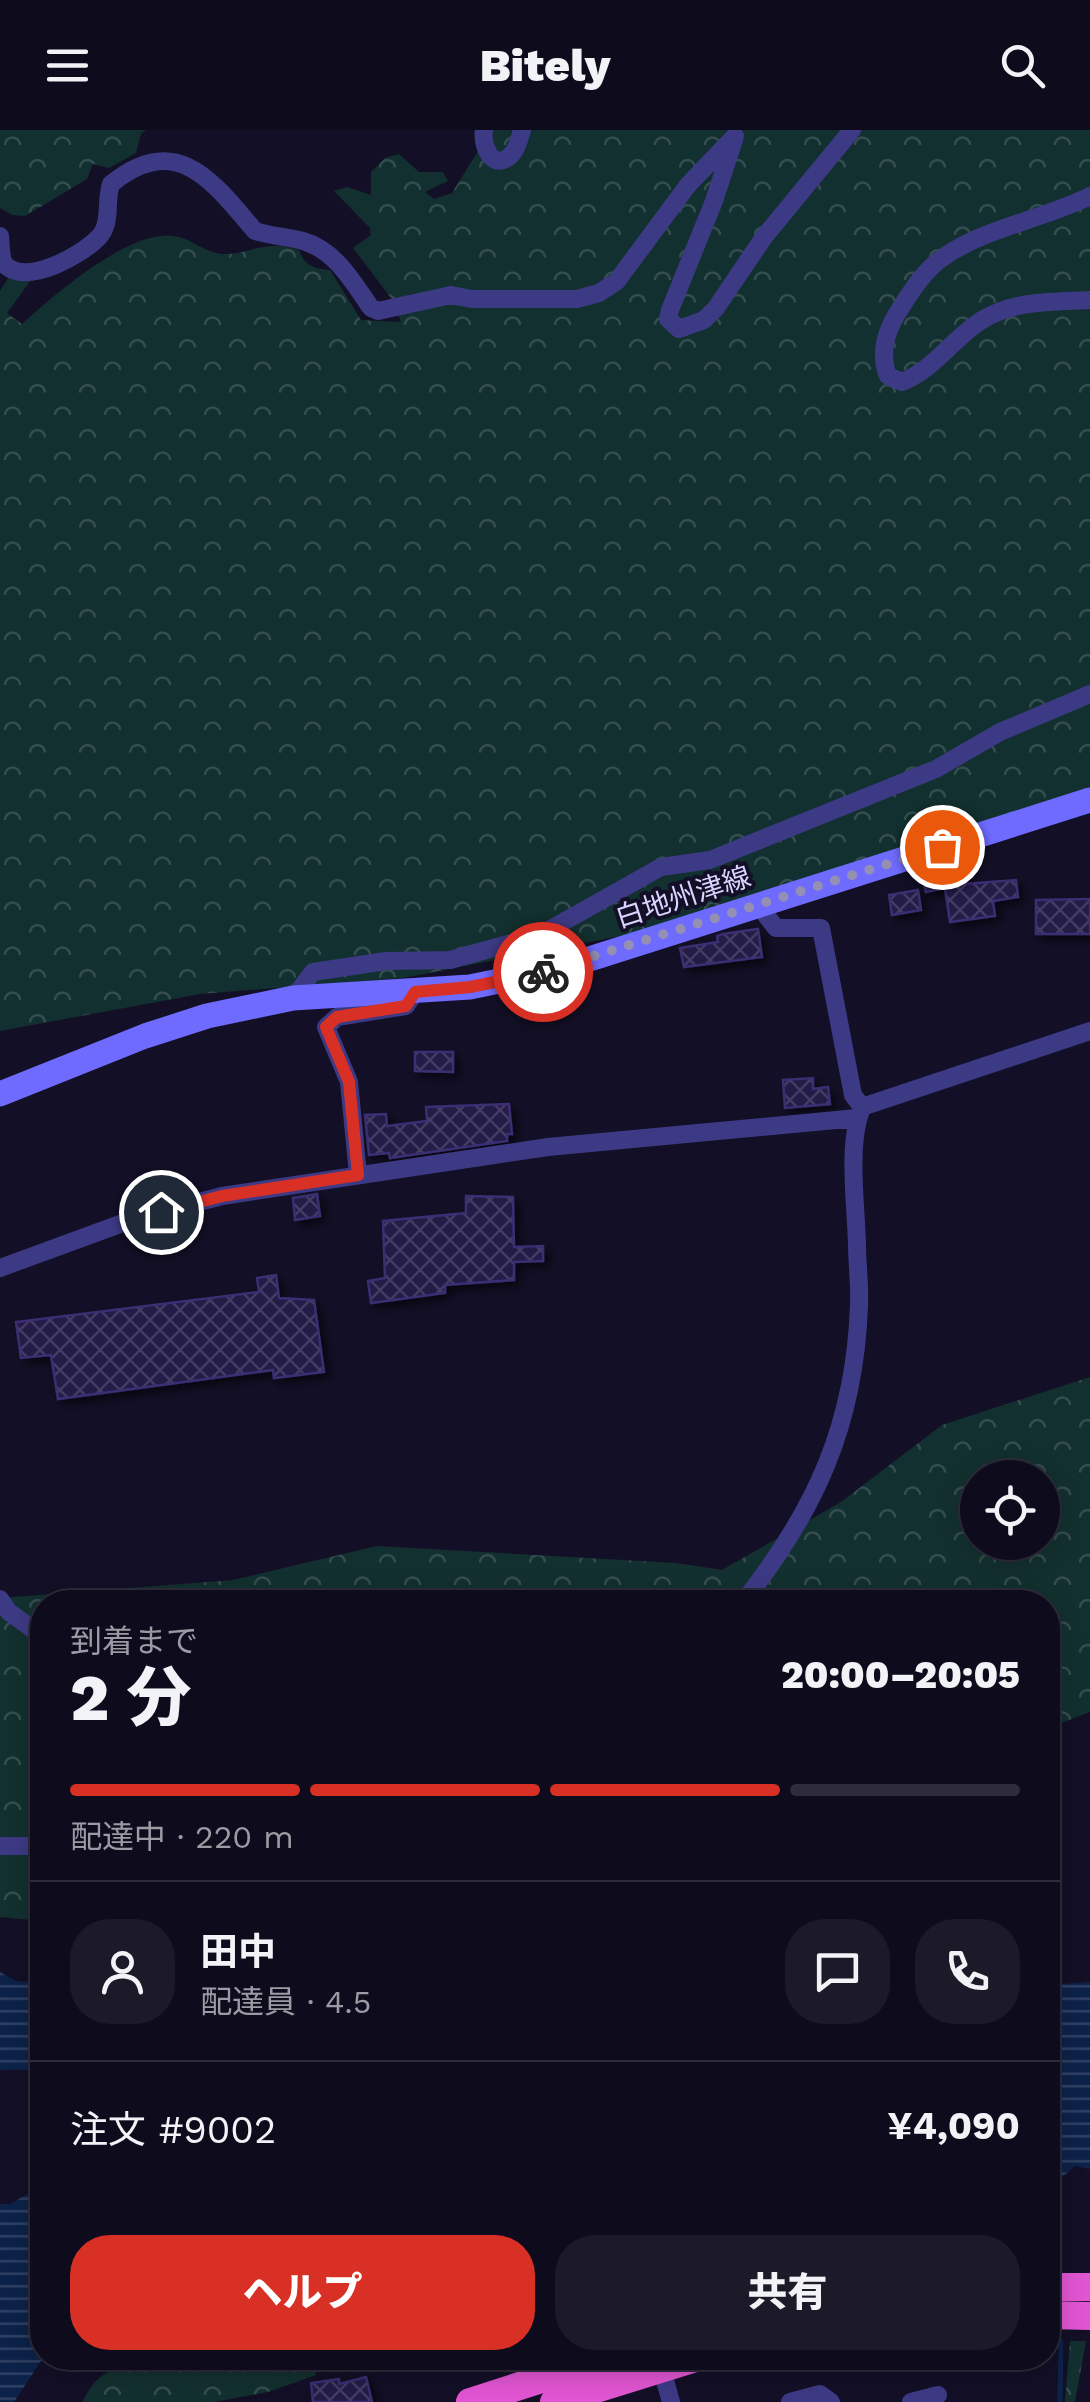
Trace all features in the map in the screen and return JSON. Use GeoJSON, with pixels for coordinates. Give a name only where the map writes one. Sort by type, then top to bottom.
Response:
{"type":"FeatureCollection","features":[{"type":"Feature","properties":{"kind":"highway"},"geometry":{"type":"LineString","coordinates":[[1060,2288],[1090,2287]]}},
{"type":"Feature","properties":{"kind":"highway"},"geometry":{"type":"LineString","coordinates":[[1060,2315],[1090,2316]]}},
{"type":"Feature","properties":{"kind":"highway"},"geometry":{"type":"LineString","coordinates":[[470,2402],[570,2370]]}},
{"type":"Feature","properties":{"kind":"highway"},"geometry":{"type":"LineString","coordinates":[[554,2402],[641,2370]]}},
{"type":"Feature","properties":{"kind":"main road","name":"白地州津線"},"geometry":{"type":"LineString","coordinates":[[0,1094],[144,1036],[207,1016],[294,998],[470,987],[561,968],[1090,800]]}},
{"type":"Feature","properties":{"kind":"street"},"geometry":{"type":"LineString","coordinates":[[484,130],[483,147],[497,159],[514,153],[522,130]]}},
{"type":"Feature","properties":{"kind":"street"},"geometry":{"type":"LineString","coordinates":[[736,133],[670,310],[668,319],[679,329],[704,320],[716,308],[764,237],[852,130]]}},
{"type":"Feature","properties":{"kind":"street"},"geometry":{"type":"LineString","coordinates":[[0,236],[6,266],[28,273],[42,272],[100,237],[106,226],[111,184],[149,160],[160,159],[184,164],[210,181],[234,202],[255,231],[324,250],[343,268],[371,308],[378,311],[451,295],[472,299],[577,299],[599,293],[617,280],[688,185],[736,133]]}},
{"type":"Feature","properties":{"kind":"street"},"geometry":{"type":"LineString","coordinates":[[1090,196],[978,238],[944,256],[919,280],[894,318],[882,361],[888,376],[902,382],[919,376],[980,321],[1010,306],[1090,300]]}},
{"type":"Feature","properties":{"kind":"street"},"geometry":{"type":"LineString","coordinates":[[294,998],[313,972],[386,961],[450,960],[540,935],[660,867],[710,860],[919,776],[1000,732],[1090,694]]}},
{"type":"Feature","properties":{"kind":"street"},"geometry":{"type":"LineString","coordinates":[[751,1590],[767,1566],[776,1562],[805,1514],[840,1435],[853,1368],[859,1304],[860,1113],[853,1095],[822,928],[776,928],[758,905]]}},
{"type":"Feature","properties":{"kind":"street"},"geometry":{"type":"LineString","coordinates":[[358,1175],[349,1082],[326,1027],[337,1017],[406,1006],[415,992]]}},
{"type":"Feature","properties":{"kind":"street"},"geometry":{"type":"LineString","coordinates":[[0,1268],[56,1245],[222,1196],[548,1147],[844,1117],[1090,1031]]}},
{"type":"Feature","properties":{"kind":"street"},"geometry":{"type":"LineString","coordinates":[[0,1600],[30,1627]]}},
{"type":"Feature","properties":{"kind":"street"},"geometry":{"type":"LineString","coordinates":[[0,1846],[30,1846]]}},
{"type":"Feature","properties":{"kind":"street"},"geometry":{"type":"LineString","coordinates":[[662,2370],[670,2402]]}},
{"type":"Feature","properties":{"kind":"street"},"geometry":{"type":"LineString","coordinates":[[790,2402],[820,2394],[831,2402]]}},
{"type":"Feature","properties":{"kind":"street"},"geometry":{"type":"LineString","coordinates":[[910,2402],[938,2396]]}},
{"type":"Feature","properties":{"kind":"green space"},"geometry":{"type":"Polygon","coordinates":[[[0,130],[146,130],[136,153],[109,168],[93,164],[87,179],[25,216],[12,215],[0,208],[0,130]]]}},
{"type":"Feature","properties":{"kind":"green space"},"geometry":{"type":"Polygon","coordinates":[[[491,130],[1090,130],[1090,790],[631,934],[403,978],[200,994],[0,1031],[0,291],[10,275],[31,280],[7,313],[22,324],[72,282],[114,254],[135,243],[173,236],[223,254],[269,246],[299,250],[310,265],[330,270],[361,320],[401,322],[391,298],[353,248],[371,235],[370,228],[334,191],[347,187],[371,195],[371,172],[385,158],[399,154],[419,172],[443,172],[448,181],[425,192],[434,199],[452,193],[491,130]]]}},
{"type":"Feature","properties":{"kind":"green space"},"geometry":{"type":"Polygon","coordinates":[[[1090,1377],[1090,1712],[1060,1723],[1060,1590],[104,1590],[233,1580],[377,1546],[676,1563],[722,1570],[841,1502],[942,1425],[1090,1377]]]}},
{"type":"Feature","properties":{"kind":"green space"},"geometry":{"type":"Polygon","coordinates":[[[30,1596],[30,1920],[0,1917],[0,1598],[30,1596]]]}},
{"type":"Feature","properties":{"kind":"green space"},"geometry":{"type":"Polygon","coordinates":[[[1070,2341],[1086,2341],[1075,2402],[1065,2402],[1070,2341]]]}},
{"type":"Feature","properties":{"kind":"green space"},"geometry":{"type":"Polygon","coordinates":[[[315,2370],[316,2375],[268,2392],[214,2402],[83,2402],[97,2380],[112,2371],[315,2370]]]}},
{"type":"Feature","properties":{"kind":"water"},"geometry":{"type":"Polygon","coordinates":[[[0,1972],[16,1981],[30,1982],[30,2070],[0,2070],[0,1972]]]}},
{"type":"Feature","properties":{"kind":"water"},"geometry":{"type":"Polygon","coordinates":[[[1090,1982],[1090,2169],[1075,2166],[1060,2179],[1060,1984],[1090,1982]]]}},
{"type":"Feature","properties":{"kind":"water"},"geometry":{"type":"Polygon","coordinates":[[[30,2193],[30,2370],[35,2370],[14,2402],[0,2402],[0,2204],[10,2204],[30,2193]]]}},
{"type":"Feature","properties":{"kind":"building"},"geometry":{"type":"Polygon","coordinates":[[[960,863],[964,884],[1016,880],[1018,897],[993,901],[995,916],[950,922],[945,888],[926,892],[921,872],[960,863]]]}},
{"type":"Feature","properties":{"kind":"building"},"geometry":{"type":"Polygon","coordinates":[[[918,890],[921,910],[892,915],[889,895],[918,890]]]}},
{"type":"Feature","properties":{"kind":"building"},"geometry":{"type":"Polygon","coordinates":[[[1090,899],[1090,934],[1036,934],[1036,900],[1090,899]]]}},
{"type":"Feature","properties":{"kind":"building"},"geometry":{"type":"Polygon","coordinates":[[[758,929],[762,957],[684,967],[680,948],[718,942],[717,936],[723,934],[758,929]]]}},
{"type":"Feature","properties":{"kind":"building"},"geometry":{"type":"Polygon","coordinates":[[[415,1052],[453,1052],[453,1072],[415,1071],[415,1052]]]}},
{"type":"Feature","properties":{"kind":"building"},"geometry":{"type":"Polygon","coordinates":[[[813,1078],[813,1089],[828,1087],[830,1104],[785,1108],[783,1080],[813,1078]]]}},
{"type":"Feature","properties":{"kind":"building"},"geometry":{"type":"Polygon","coordinates":[[[509,1104],[512,1134],[507,1134],[507,1141],[390,1158],[389,1153],[369,1155],[365,1115],[386,1114],[387,1126],[427,1121],[426,1107],[509,1104]]]}},
{"type":"Feature","properties":{"kind":"building"},"geometry":{"type":"Polygon","coordinates":[[[317,1194],[320,1216],[295,1220],[293,1198],[317,1194]]]}},
{"type":"Feature","properties":{"kind":"building"},"geometry":{"type":"Polygon","coordinates":[[[466,1196],[513,1197],[514,1247],[543,1246],[543,1261],[514,1262],[514,1280],[445,1285],[445,1293],[371,1303],[368,1281],[385,1278],[383,1221],[466,1213],[466,1196]]]}},
{"type":"Feature","properties":{"kind":"building"},"geometry":{"type":"Polygon","coordinates":[[[276,1275],[279,1298],[314,1300],[324,1372],[274,1378],[273,1370],[58,1399],[51,1355],[21,1358],[16,1322],[259,1292],[257,1278],[276,1275]]]}},
{"type":"Feature","properties":{"kind":"building"},"geometry":{"type":"Polygon","coordinates":[[[366,2377],[372,2402],[313,2402],[311,2383],[339,2379],[339,2384],[366,2377]]]}},
{"type":"Feature","properties":{"kind":"waterway"},"geometry":{"type":"LineString","coordinates":[[1060,2402],[1061,2341]]}},
{"type":"Feature","properties":{"kind":"way so far"},"geometry":{"type":"LineString","coordinates":[[543,972],[942,847]]}},
{"type":"Feature","properties":{"kind":"route"},"geometry":{"type":"LineString","coordinates":[[161,1212],[222,1196],[358,1175],[349,1082],[326,1027],[337,1017],[406,1006],[415,992],[470,987],[543,972]]}}]}
